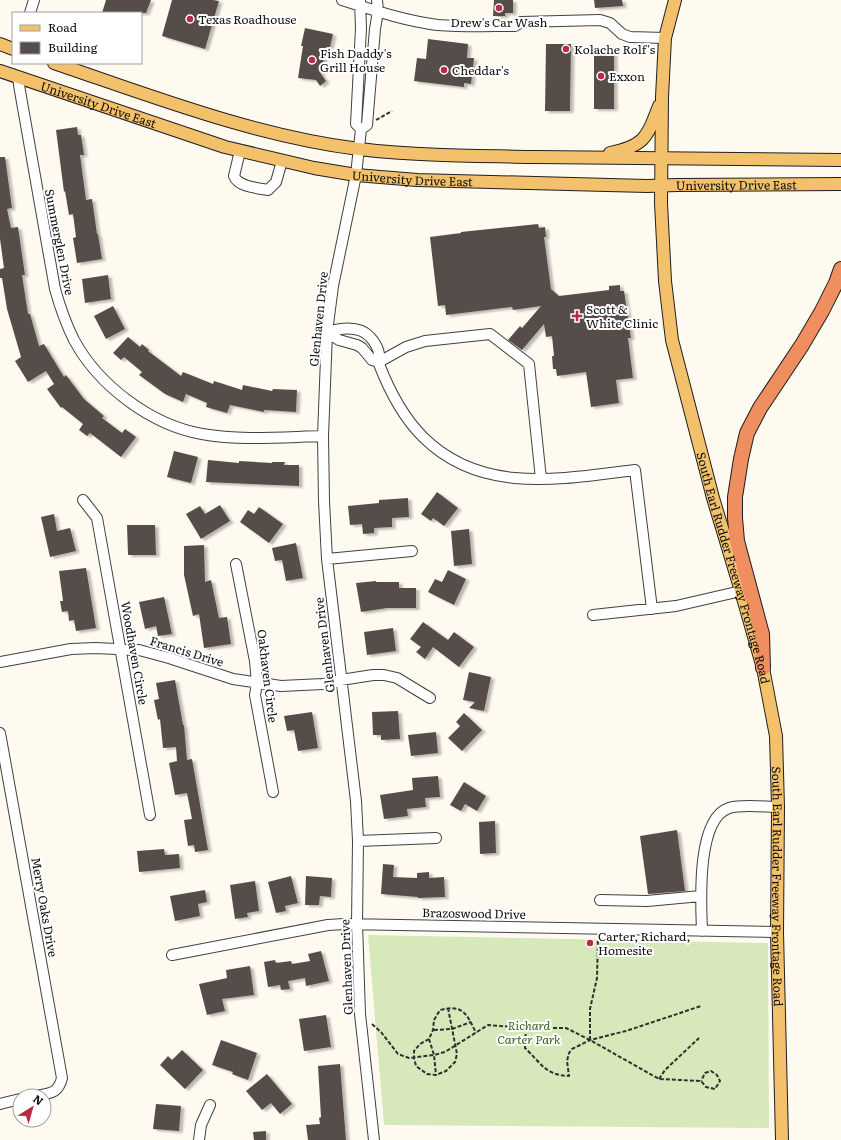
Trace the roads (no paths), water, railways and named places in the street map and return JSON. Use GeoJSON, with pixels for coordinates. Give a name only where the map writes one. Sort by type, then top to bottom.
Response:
{"type":"FeatureCollection","features":[{"type":"Feature","properties":{"kind":"highway"},"geometry":{"type":"LineString","coordinates":[[762,668],[762,634],[738,541],[735,518],[741,459],[747,433],[760,408],[802,345],[822,311],[841,269]]}},
{"type":"Feature","properties":{"kind":"main road","name":"South Earl Rudder Freeway Frontage Road"},"geometry":{"type":"LineString","coordinates":[[675,0],[665,38],[662,97],[661,186],[665,281],[672,340],[713,498],[762,668],[776,736],[778,807],[777,932],[782,1140]]}},
{"type":"Feature","properties":{"kind":"main road"},"geometry":{"type":"LineString","coordinates":[[0,44],[12,49]]}},
{"type":"Feature","properties":{"kind":"main road","name":"University Drive East"},"geometry":{"type":"LineString","coordinates":[[57,64],[239,124],[274,133],[359,149],[461,156],[841,160]]}},
{"type":"Feature","properties":{"kind":"main road","name":"University Drive East"},"geometry":{"type":"LineString","coordinates":[[0,71],[240,151],[282,161],[356,175],[417,180],[661,186],[841,184]]}},
{"type":"Feature","properties":{"kind":"main road"},"geometry":{"type":"LineString","coordinates":[[590,158],[629,148],[639,143],[649,131],[662,97]]}},
{"type":"Feature","properties":{"kind":"street"},"geometry":{"type":"LineString","coordinates":[[30,12],[34,0]]}},
{"type":"Feature","properties":{"kind":"street"},"geometry":{"type":"LineString","coordinates":[[342,0],[360,3],[378,11],[420,22],[439,25],[515,26],[521,22],[600,20],[610,23],[622,34],[630,37],[665,38]]}},
{"type":"Feature","properties":{"kind":"street"},"geometry":{"type":"LineString","coordinates":[[360,3],[361,28],[356,124],[361,129],[367,124],[375,29],[378,11],[377,0]]}},
{"type":"Feature","properties":{"kind":"street","name":"Summerglen Drive"},"geometry":{"type":"LineString","coordinates":[[18,78],[54,289],[72,335],[86,360],[127,401],[169,425],[202,434],[232,437],[323,436]]}},
{"type":"Feature","properties":{"kind":"street","name":"Glenhaven Drive"},"geometry":{"type":"LineString","coordinates":[[361,129],[356,175],[336,272],[327,332],[323,436],[327,559],[356,801],[358,841],[356,924],[360,1014],[374,1140]]}},
{"type":"Feature","properties":{"kind":"street"},"geometry":{"type":"LineString","coordinates":[[240,151],[234,176],[238,182],[268,190],[276,182],[282,161]]}},
{"type":"Feature","properties":{"kind":"street"},"geometry":{"type":"LineString","coordinates":[[327,332],[341,328],[358,330],[369,336],[378,350],[379,362],[400,406],[412,425],[423,437],[447,457],[459,463],[482,472],[499,476],[541,479],[569,478],[635,470],[652,609]]}},
{"type":"Feature","properties":{"kind":"street"},"geometry":{"type":"LineString","coordinates":[[327,332],[339,340],[357,345],[362,348],[372,360],[379,362],[406,347],[417,343],[490,334],[529,364],[541,479]]}},
{"type":"Feature","properties":{"kind":"street","name":"Woodhaven Circle"},"geometry":{"type":"LineString","coordinates":[[83,500],[97,518],[150,815]]}},
{"type":"Feature","properties":{"kind":"street"},"geometry":{"type":"LineString","coordinates":[[327,559],[412,551]]}},
{"type":"Feature","properties":{"kind":"street","name":"Oakhaven Circle"},"geometry":{"type":"LineString","coordinates":[[236,564],[255,661],[257,683],[255,694],[273,792]]}},
{"type":"Feature","properties":{"kind":"street"},"geometry":{"type":"LineString","coordinates":[[593,615],[691,604],[741,591]]}},
{"type":"Feature","properties":{"kind":"street","name":"Francis Drive"},"geometry":{"type":"LineString","coordinates":[[0,662],[71,649],[95,648],[139,650],[233,679],[281,686],[323,684],[341,680],[384,675],[397,678],[430,698]]}},
{"type":"Feature","properties":{"kind":"street","name":"Merry Oaks Drive"},"geometry":{"type":"LineString","coordinates":[[0,733],[61,1067],[62,1078],[60,1087],[52,1092]]}},
{"type":"Feature","properties":{"kind":"street"},"geometry":{"type":"LineString","coordinates":[[702,931],[701,896],[704,850],[708,834],[714,822],[720,814],[729,808],[741,806],[778,807]]}},
{"type":"Feature","properties":{"kind":"street"},"geometry":{"type":"LineString","coordinates":[[358,841],[436,838]]}},
{"type":"Feature","properties":{"kind":"street"},"geometry":{"type":"LineString","coordinates":[[600,900],[647,901],[701,896]]}},
{"type":"Feature","properties":{"kind":"street","name":"Brazoswood Drive"},"geometry":{"type":"LineString","coordinates":[[172,955],[328,925],[356,924],[777,932]]}},
{"type":"Feature","properties":{"kind":"street"},"geometry":{"type":"LineString","coordinates":[[0,1104],[12,1101]]}},
{"type":"Feature","properties":{"kind":"street"},"geometry":{"type":"LineString","coordinates":[[199,1140],[201,1125],[210,1105]]}},
{"type":"Feature","properties":{"kind":"place","name":"Drew's Car Wash"},"geometry":{"type":"Point","coordinates":[499,8]}},
{"type":"Feature","properties":{"kind":"place","name":"Texas Roadhouse"},"geometry":{"type":"Point","coordinates":[190,19]}},
{"type":"Feature","properties":{"kind":"place","name":"Kolache Rolf's"},"geometry":{"type":"Point","coordinates":[566,49]}},
{"type":"Feature","properties":{"kind":"place","name":"Fish Daddy's Grill House"},"geometry":{"type":"Point","coordinates":[312,60]}},
{"type":"Feature","properties":{"kind":"place","name":"Cheddar's"},"geometry":{"type":"Point","coordinates":[444,70]}},
{"type":"Feature","properties":{"kind":"place","name":"Exxon"},"geometry":{"type":"Point","coordinates":[601,76]}},
{"type":"Feature","properties":{"kind":"place","name":"Scott & White Clinic"},"geometry":{"type":"Point","coordinates":[577,316]}},
{"type":"Feature","properties":{"kind":"place","name":"Carter, Richard, Homesite"},"geometry":{"type":"Point","coordinates":[590,943]}},
{"type":"Feature","properties":{"kind":"park label","name":"Richard Carter Park"},"geometry":{"type":"Point","coordinates":[529,1032]}}]}
